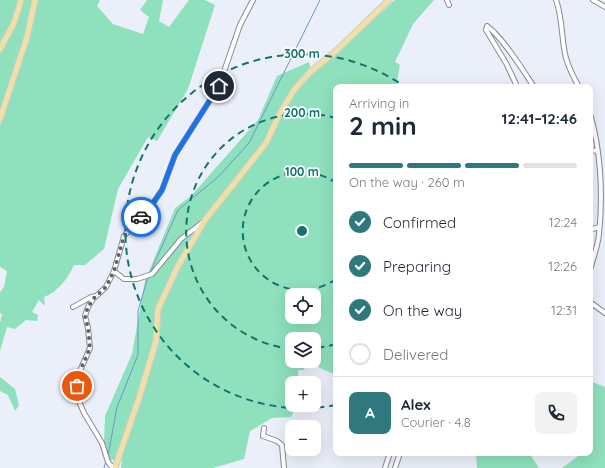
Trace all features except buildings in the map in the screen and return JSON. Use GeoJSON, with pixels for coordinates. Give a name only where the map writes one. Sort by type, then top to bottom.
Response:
{"type":"FeatureCollection","features":[{"type":"Feature","properties":{"kind":"main road"},"geometry":{"type":"LineString","coordinates":[[0,49],[14,23],[21,0]]}},
{"type":"Feature","properties":{"kind":"main road"},"geometry":{"type":"LineString","coordinates":[[0,119],[27,37],[35,0]]}},
{"type":"Feature","properties":{"kind":"main road"},"geometry":{"type":"LineString","coordinates":[[114,468],[140,395],[156,341],[158,309],[178,266],[205,220],[266,143],[279,115],[294,90],[310,72],[335,52],[389,0]]}},
{"type":"Feature","properties":{"kind":"street"},"geometry":{"type":"LineString","coordinates":[[114,468],[108,462],[102,444],[78,399],[77,386],[79,373],[90,348],[85,316],[93,299],[106,287],[114,271],[124,236],[151,206],[162,190],[175,155],[219,86],[240,25],[253,0]]}},
{"type":"Feature","properties":{"kind":"street"},"geometry":{"type":"LineString","coordinates":[[447,0],[449,5]]}},
{"type":"Feature","properties":{"kind":"street"},"geometry":{"type":"LineString","coordinates":[[593,0],[605,7]]}},
{"type":"Feature","properties":{"kind":"street"},"geometry":{"type":"LineString","coordinates":[[556,1],[566,58],[571,73],[577,84]]}},
{"type":"Feature","properties":{"kind":"street"},"geometry":{"type":"LineString","coordinates":[[516,84],[506,63],[486,30],[487,26],[511,54],[532,84]]}},
{"type":"Feature","properties":{"kind":"street"},"geometry":{"type":"LineString","coordinates":[[593,130],[597,152],[603,171],[599,235],[593,258]]}},
{"type":"Feature","properties":{"kind":"street"},"geometry":{"type":"LineString","coordinates":[[593,151],[597,152]]}},
{"type":"Feature","properties":{"kind":"street"},"geometry":{"type":"LineString","coordinates":[[114,271],[124,279],[136,279],[152,275],[181,239],[205,220]]}},
{"type":"Feature","properties":{"kind":"street"},"geometry":{"type":"LineString","coordinates":[[593,229],[599,227]]}},
{"type":"Feature","properties":{"kind":"street"},"geometry":{"type":"LineString","coordinates":[[73,307],[91,297],[98,296]]}},
{"type":"Feature","properties":{"kind":"street"},"geometry":{"type":"LineString","coordinates":[[593,304],[605,313]]}},
{"type":"Feature","properties":{"kind":"street"},"geometry":{"type":"LineString","coordinates":[[264,428],[263,436],[277,441],[282,445],[284,468]]}},
{"type":"Feature","properties":{"kind":"street"},"geometry":{"type":"LineString","coordinates":[[385,468],[389,456]]}},
{"type":"Feature","properties":{"kind":"street"},"geometry":{"type":"LineString","coordinates":[[395,468],[399,456]]}},
{"type":"Feature","properties":{"kind":"green space"},"geometry":{"type":"Polygon","coordinates":[[[0,0],[19,0],[12,22],[0,43],[0,0]]]}},
{"type":"Feature","properties":{"kind":"green space"},"geometry":{"type":"Polygon","coordinates":[[[24,0],[33,0],[25,36],[0,112],[0,54],[16,24],[24,0]]]}},
{"type":"Feature","properties":{"kind":"green space"},"geometry":{"type":"Polygon","coordinates":[[[37,0],[100,0],[97,6],[113,24],[143,34],[149,17],[140,10],[147,0],[163,0],[159,21],[169,27],[189,0],[205,0],[215,5],[188,89],[157,141],[148,137],[118,189],[104,249],[85,265],[74,265],[62,284],[54,292],[44,297],[45,306],[39,300],[32,312],[38,315],[37,321],[26,320],[15,329],[7,327],[0,351],[0,323],[2,314],[0,313],[0,292],[4,287],[7,271],[0,267],[0,125],[29,37],[37,0]]]}},
{"type":"Feature","properties":{"kind":"green space"},"geometry":{"type":"Polygon","coordinates":[[[395,0],[434,0],[413,24],[395,62],[400,65],[397,84],[333,84],[333,374],[320,368],[321,332],[285,332],[285,368],[305,368],[304,370],[298,370],[298,376],[285,376],[285,412],[294,412],[291,417],[272,418],[250,431],[244,459],[213,468],[121,468],[122,460],[110,460],[104,443],[105,416],[132,354],[145,281],[175,208],[191,196],[258,120],[277,76],[309,62],[312,75],[395,0]]]}},
{"type":"Feature","properties":{"kind":"green space"},"geometry":{"type":"Polygon","coordinates":[[[0,377],[15,389],[19,405],[15,411],[8,395],[0,391],[0,377]]]}},
{"type":"Feature","properties":{"kind":"green space"},"geometry":{"type":"Polygon","coordinates":[[[593,382],[605,387],[605,468],[562,468],[577,457],[593,456],[593,382]]]}},
{"type":"Feature","properties":{"kind":"green space"},"geometry":{"type":"Polygon","coordinates":[[[476,456],[531,456],[539,468],[477,468],[476,456]]]}},
{"type":"Feature","properties":{"kind":"waterway"},"geometry":{"type":"LineString","coordinates":[[150,273],[178,210],[218,177],[249,143],[320,0]]}},
{"type":"Feature","properties":{"kind":"waterway"},"geometry":{"type":"LineString","coordinates":[[108,456],[117,407],[138,355],[138,311],[148,277]]}},
{"type":"Feature","properties":{"kind":"waterway"},"geometry":{"type":"LineString","coordinates":[[104,468],[106,461]]}},
{"type":"Feature","properties":{"kind":"way so far"},"geometry":{"type":"LineString","coordinates":[[77,386],[79,373],[90,348],[85,316],[88,307],[93,299],[106,287],[114,271],[124,236],[141,217]]}},
{"type":"Feature","properties":{"kind":"route"},"geometry":{"type":"LineString","coordinates":[[141,217],[162,190],[175,155],[219,86]]}}]}
